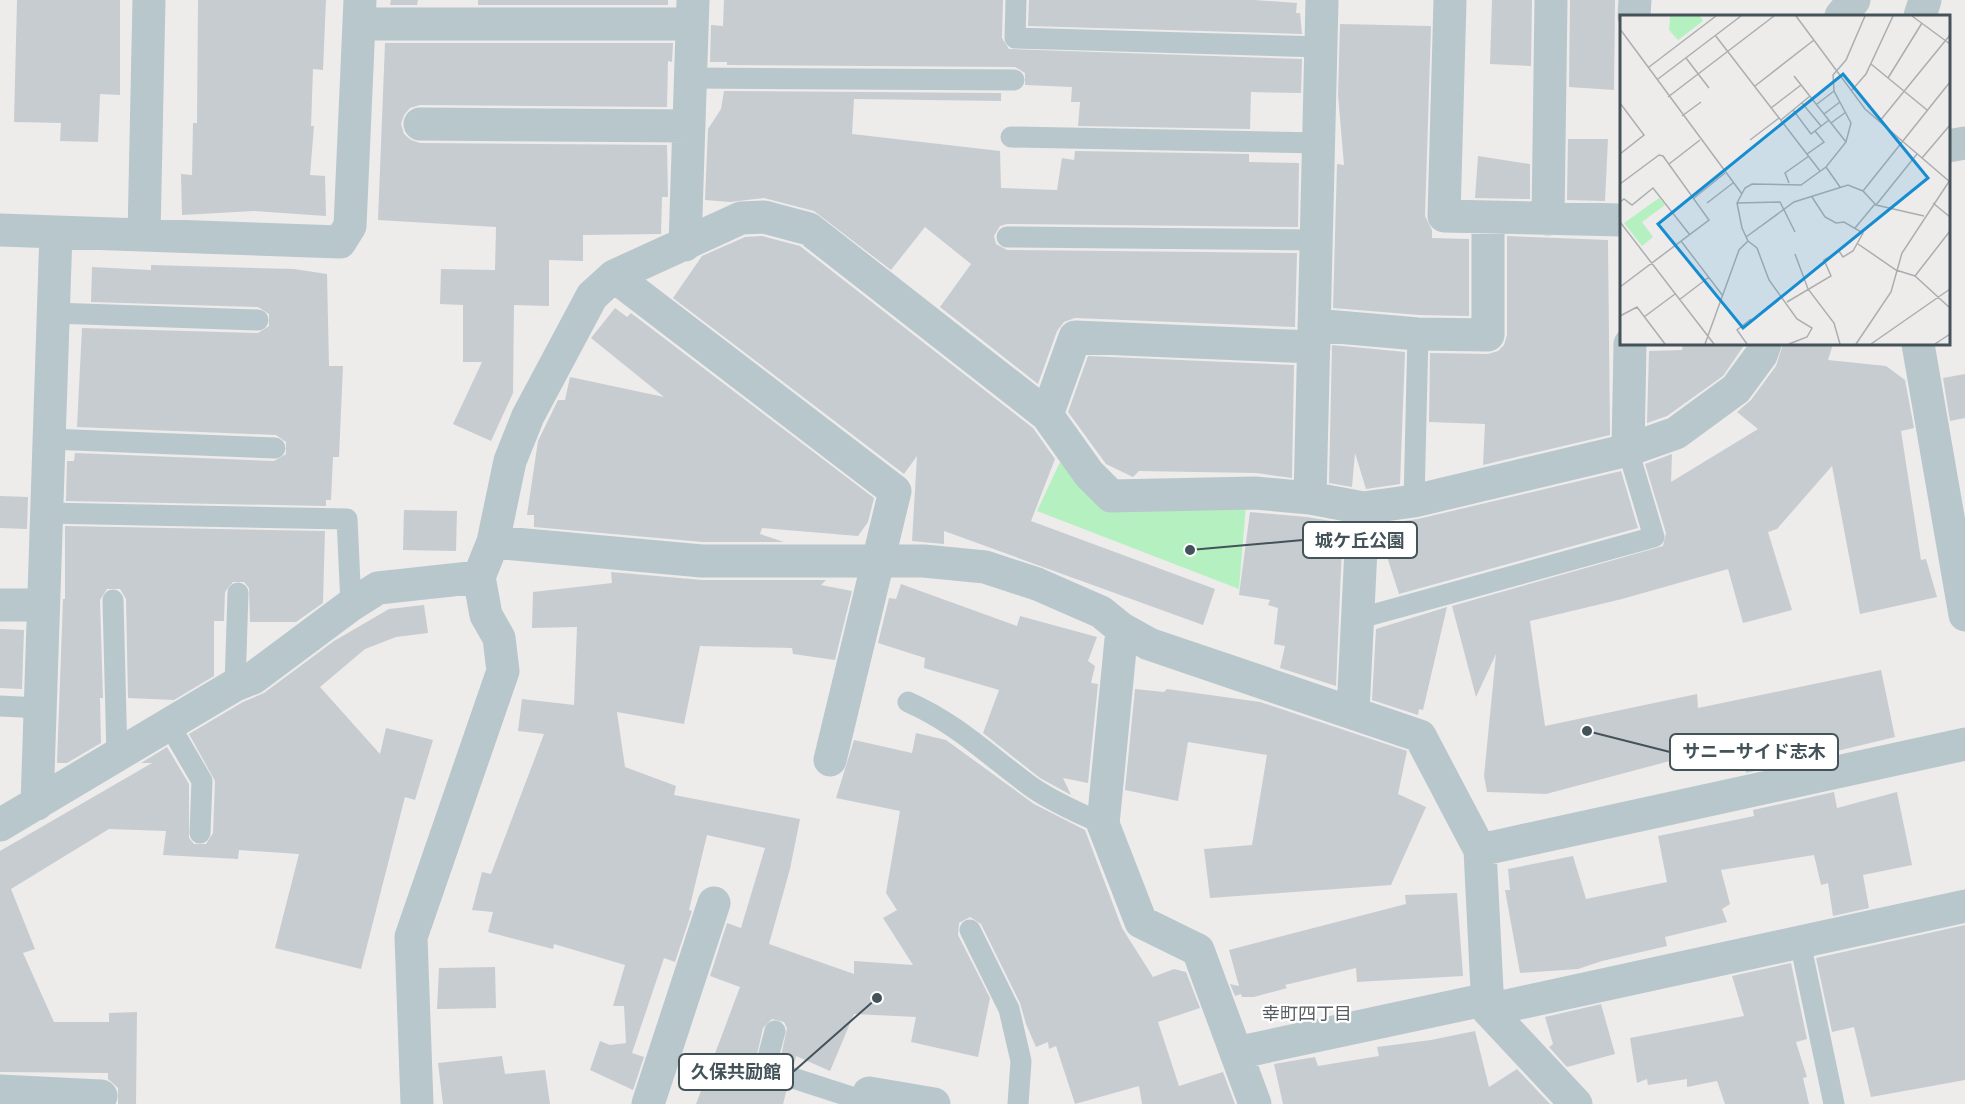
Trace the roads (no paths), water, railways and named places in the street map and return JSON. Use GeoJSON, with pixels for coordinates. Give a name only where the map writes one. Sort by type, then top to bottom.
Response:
{"type":"FeatureCollection","features":[{"type":"Feature","properties":{"kind":"street"},"geometry":{"type":"LineString","coordinates":[[144,235],[149,0]]}},
{"type":"Feature","properties":{"kind":"street"},"geometry":{"type":"LineString","coordinates":[[1310,498],[1322,0]]}},
{"type":"Feature","properties":{"kind":"street"},"geometry":{"type":"LineString","coordinates":[[1450,0],[1444,216],[1620,220]]}},
{"type":"Feature","properties":{"kind":"street"},"geometry":{"type":"LineString","coordinates":[[1548,219],[1551,0]]}},
{"type":"Feature","properties":{"kind":"street"},"geometry":{"type":"LineString","coordinates":[[1634,15],[1635,0]]}},
{"type":"Feature","properties":{"kind":"street"},"geometry":{"type":"LineString","coordinates":[[1842,15],[1854,0]]}},
{"type":"Feature","properties":{"kind":"street"},"geometry":{"type":"LineString","coordinates":[[1920,15],[1925,0]]}},
{"type":"Feature","properties":{"kind":"street"},"geometry":{"type":"LineString","coordinates":[[0,230],[340,242],[350,226],[360,12],[693,12],[685,245]]}},
{"type":"Feature","properties":{"kind":"street"},"geometry":{"type":"LineString","coordinates":[[420,124],[689,126]]}},
{"type":"Feature","properties":{"kind":"street"},"geometry":{"type":"LineString","coordinates":[[1950,146],[1965,143]]}},
{"type":"Feature","properties":{"kind":"street"},"geometry":{"type":"LineString","coordinates":[[417,1104],[411,938],[503,670],[500,638],[486,615],[479,577],[493,542],[510,460],[528,416],[592,296],[614,276],[741,218],[764,217],[809,230],[1047,415],[1089,474],[1111,496],[1255,493],[1310,498],[1363,508],[1414,501],[1628,450],[1676,433],[1736,390],[1761,355],[1765,345]]}},
{"type":"Feature","properties":{"kind":"street"},"geometry":{"type":"LineString","coordinates":[[1047,415],[1075,337],[1488,335],[1488,218]]}},
{"type":"Feature","properties":{"kind":"street"},"geometry":{"type":"LineString","coordinates":[[37,804],[56,232]]}},
{"type":"Feature","properties":{"kind":"street"},"geometry":{"type":"LineString","coordinates":[[614,276],[895,491],[830,760]]}},
{"type":"Feature","properties":{"kind":"street"},"geometry":{"type":"LineString","coordinates":[[1628,450],[1630,345]]}},
{"type":"Feature","properties":{"kind":"street"},"geometry":{"type":"LineString","coordinates":[[1917,345],[1955,492],[1965,615]]}},
{"type":"Feature","properties":{"kind":"street"},"geometry":{"type":"LineString","coordinates":[[1353,712],[1363,508]]}},
{"type":"Feature","properties":{"kind":"street"},"geometry":{"type":"LineString","coordinates":[[493,542],[702,561],[924,561],[985,567],[1037,584],[1101,612],[1122,629],[1149,644],[1420,736],[1480,850],[1488,1005],[1576,1104]]}},
{"type":"Feature","properties":{"kind":"street"},"geometry":{"type":"LineString","coordinates":[[0,825],[236,685],[253,678],[351,605],[378,588],[479,577]]}},
{"type":"Feature","properties":{"kind":"street"},"geometry":{"type":"LineString","coordinates":[[0,605],[43,605]]}},
{"type":"Feature","properties":{"kind":"street"},"geometry":{"type":"LineString","coordinates":[[1122,629],[1103,824],[1141,922],[1198,950],[1255,1104]]}},
{"type":"Feature","properties":{"kind":"street"},"geometry":{"type":"LineString","coordinates":[[1480,850],[1965,744]]}},
{"type":"Feature","properties":{"kind":"street"},"geometry":{"type":"LineString","coordinates":[[648,1104],[714,903]]}},
{"type":"Feature","properties":{"kind":"street"},"geometry":{"type":"LineString","coordinates":[[1236,1053],[1488,1005],[1965,906]]}},
{"type":"Feature","properties":{"kind":"street"},"geometry":{"type":"LineString","coordinates":[[0,1091],[101,1096]]}},
{"type":"Feature","properties":{"kind":"street"},"geometry":{"type":"LineString","coordinates":[[867,1103],[869,1093],[934,1104]]}},
{"type":"Feature","properties":{"kind":"lane"},"geometry":{"type":"LineString","coordinates":[[1016,0],[1015,38],[1321,47]]}},
{"type":"Feature","properties":{"kind":"lane"},"geometry":{"type":"LineString","coordinates":[[691,78],[1014,80]]}},
{"type":"Feature","properties":{"kind":"lane"},"geometry":{"type":"LineString","coordinates":[[1011,137],[1319,143]]}},
{"type":"Feature","properties":{"kind":"lane"},"geometry":{"type":"LineString","coordinates":[[1007,237],[1316,240]]}},
{"type":"Feature","properties":{"kind":"lane"},"geometry":{"type":"LineString","coordinates":[[53,313],[258,320]]}},
{"type":"Feature","properties":{"kind":"lane"},"geometry":{"type":"LineString","coordinates":[[1414,501],[1418,334]]}},
{"type":"Feature","properties":{"kind":"lane"},"geometry":{"type":"LineString","coordinates":[[49,439],[275,448]]}},
{"type":"Feature","properties":{"kind":"lane"},"geometry":{"type":"LineString","coordinates":[[1358,620],[1654,537],[1628,450]]}},
{"type":"Feature","properties":{"kind":"lane"},"geometry":{"type":"LineString","coordinates":[[46,513],[347,519],[351,605]]}},
{"type":"Feature","properties":{"kind":"lane"},"geometry":{"type":"LineString","coordinates":[[236,685],[238,593]]}},
{"type":"Feature","properties":{"kind":"lane"},"geometry":{"type":"LineString","coordinates":[[113,600],[117,757]]}},
{"type":"Feature","properties":{"kind":"lane"},"geometry":{"type":"LineString","coordinates":[[908,702],[940,716],[1035,789],[1068,809],[1103,824]]}},
{"type":"Feature","properties":{"kind":"lane"},"geometry":{"type":"LineString","coordinates":[[0,706],[40,708]]}},
{"type":"Feature","properties":{"kind":"lane"},"geometry":{"type":"LineString","coordinates":[[170,726],[202,781],[200,833]]}},
{"type":"Feature","properties":{"kind":"lane"},"geometry":{"type":"LineString","coordinates":[[970,930],[1009,1009],[1020,1061],[1018,1104]]}},
{"type":"Feature","properties":{"kind":"lane"},"geometry":{"type":"LineString","coordinates":[[1800,942],[1834,1104]]}},
{"type":"Feature","properties":{"kind":"lane"},"geometry":{"type":"LineString","coordinates":[[775,1031],[765,1069],[867,1103]]}},
{"type":"Feature","properties":{"kind":"place","name":"城ケ丘公園"},"geometry":{"type":"Point","coordinates":[1190,550]}},
{"type":"Feature","properties":{"kind":"place","name":"サニーサイド志木"},"geometry":{"type":"Point","coordinates":[1587,731]}},
{"type":"Feature","properties":{"kind":"place","name":"久保共励館"},"geometry":{"type":"Point","coordinates":[877,998]}},
{"type":"Feature","properties":{"kind":"district","name":"幸町四丁目"},"geometry":{"type":"Point","coordinates":[1307,1014]}}]}
